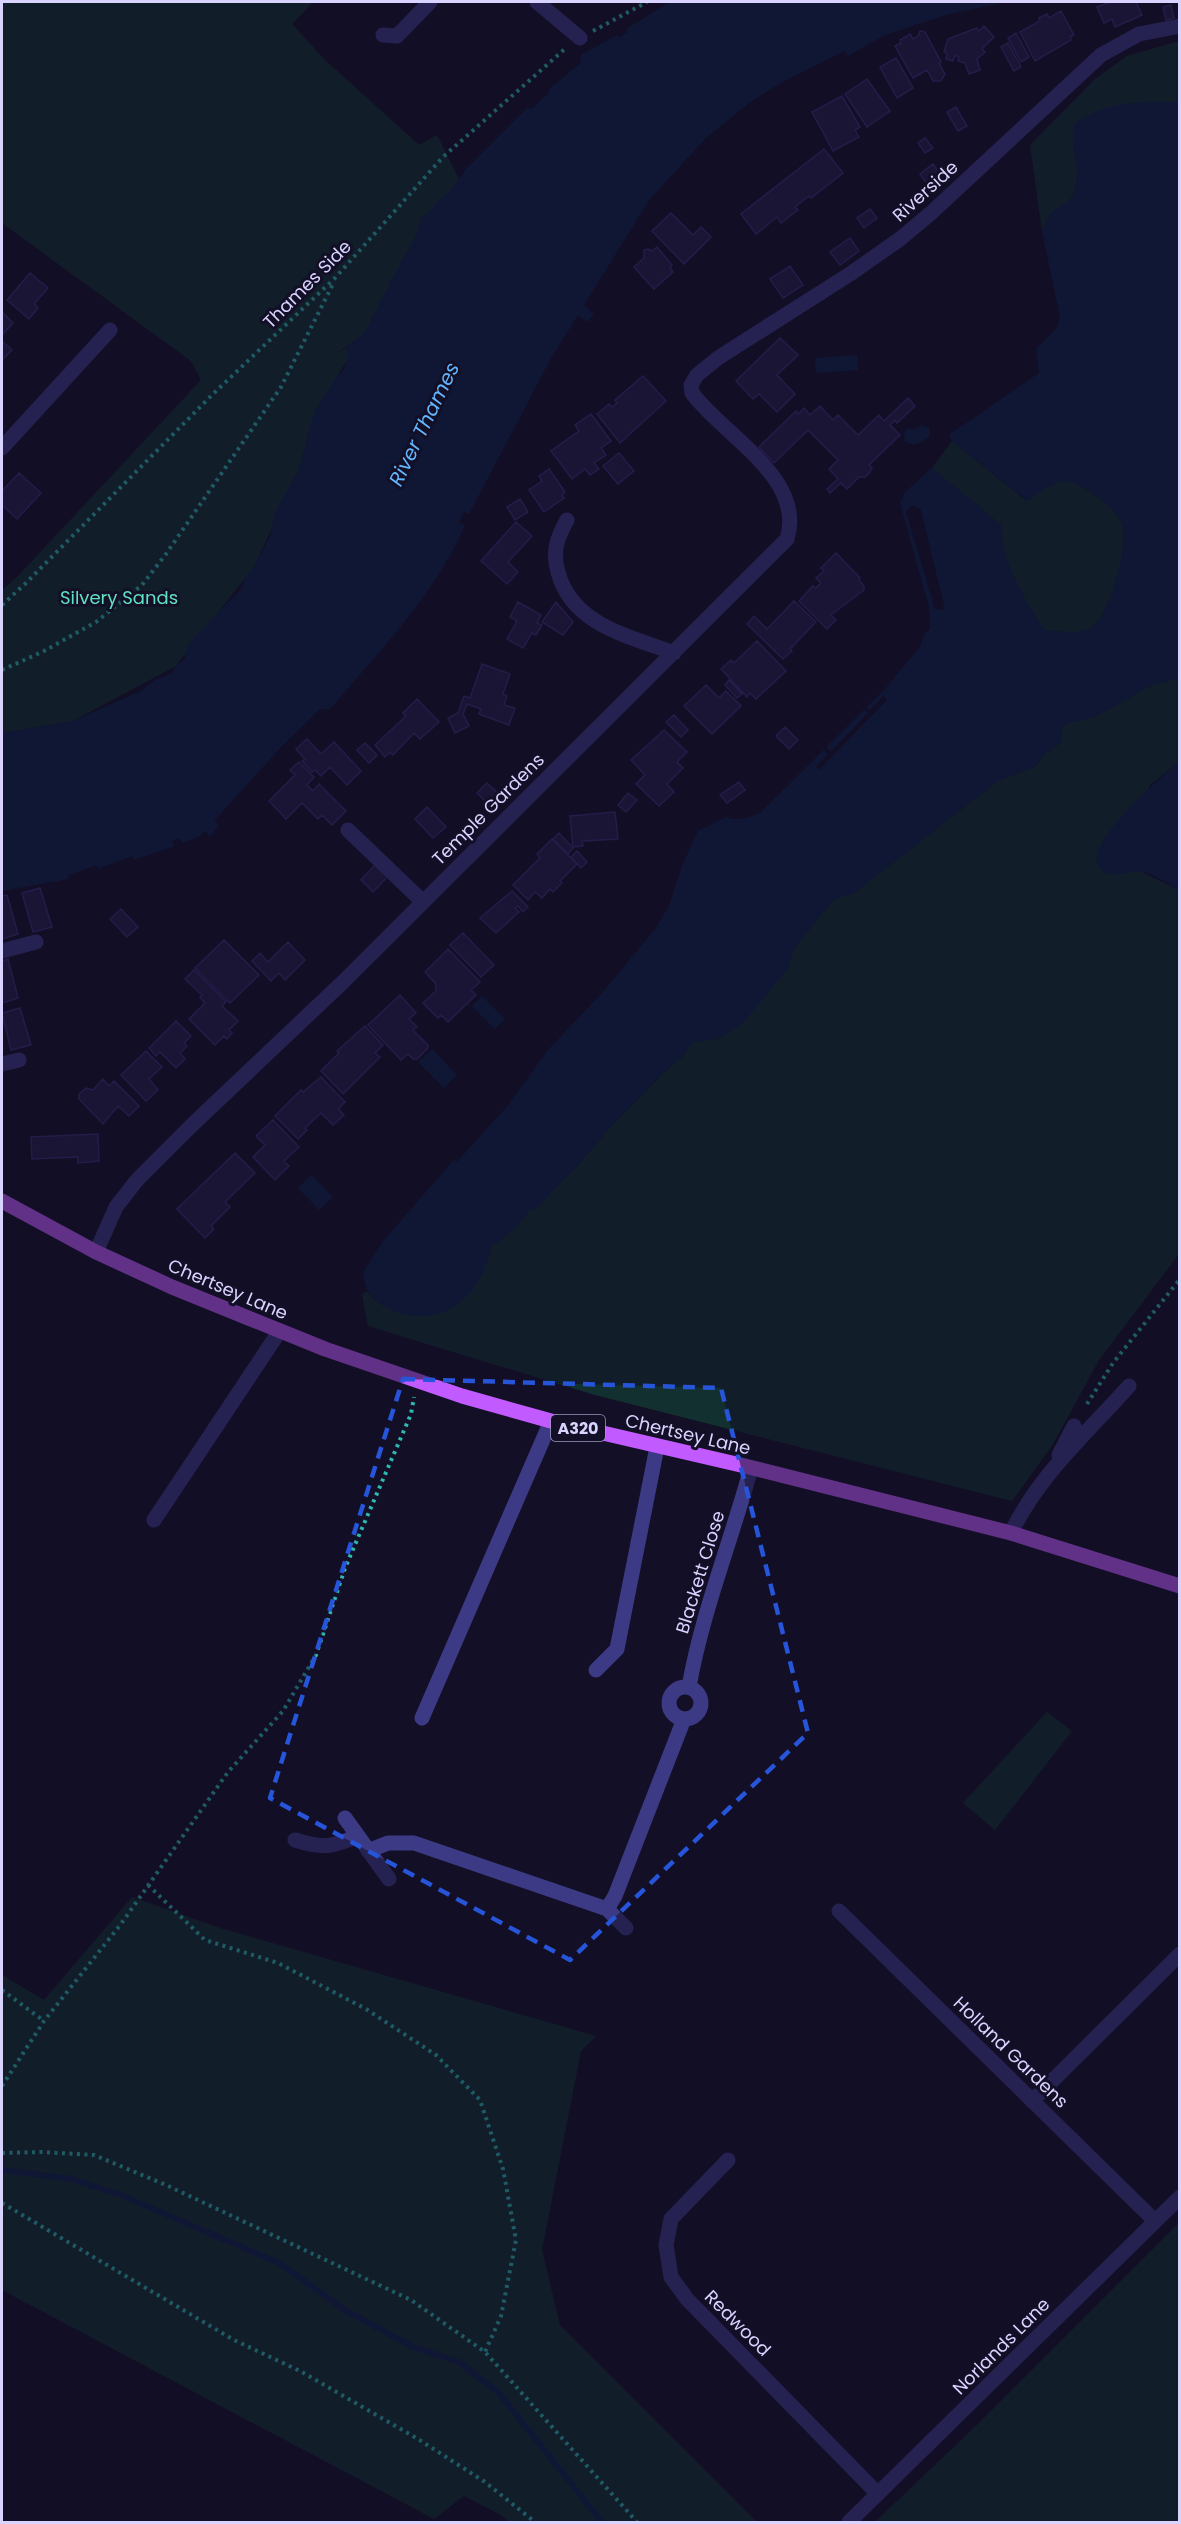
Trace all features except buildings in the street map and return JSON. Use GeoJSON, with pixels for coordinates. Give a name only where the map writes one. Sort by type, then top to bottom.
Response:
{"type":"FeatureCollection","features":[{"type":"Feature","properties":{"kind":"main road","name":"Chertsey Lane"},"geometry":{"type":"LineString","coordinates":[[2,1201],[96,1252],[279,1332],[417,1381],[551,1421],[1011,1533],[1179,1586]]}},
{"type":"Feature","properties":{"kind":"street"},"geometry":{"type":"LineString","coordinates":[[383,35],[397,36],[430,2]]}},
{"type":"Feature","properties":{"kind":"street"},"geometry":{"type":"LineString","coordinates":[[537,2],[580,38]]}},
{"type":"Feature","properties":{"kind":"street","name":"Riverside"},"geometry":{"type":"LineString","coordinates":[[692,385],[704,368],[718,358],[850,274],[900,239],[1101,55],[1139,34],[1179,26]]}},
{"type":"Feature","properties":{"kind":"street"},"geometry":{"type":"LineString","coordinates":[[2,448],[110,330]]}},
{"type":"Feature","properties":{"kind":"street","name":"Temple Gardens"},"geometry":{"type":"LineString","coordinates":[[96,1252],[116,1207],[137,1180],[423,902],[787,539],[791,526],[788,501],[779,485],[765,466],[698,401],[692,393],[692,385]]}},
{"type":"Feature","properties":{"kind":"street"},"geometry":{"type":"LineString","coordinates":[[567,520],[556,539],[554,559],[568,598],[584,614],[602,626],[674,653]]}},
{"type":"Feature","properties":{"kind":"street"},"geometry":{"type":"LineString","coordinates":[[348,830],[423,902]]}},
{"type":"Feature","properties":{"kind":"street"},"geometry":{"type":"LineString","coordinates":[[2,951],[36,942]]}},
{"type":"Feature","properties":{"kind":"street"},"geometry":{"type":"LineString","coordinates":[[2,1064],[19,1060]]}},
{"type":"Feature","properties":{"kind":"street"},"geometry":{"type":"LineString","coordinates":[[154,1520],[279,1332]]}},
{"type":"Feature","properties":{"kind":"street"},"geometry":{"type":"LineString","coordinates":[[1050,1472],[1129,1386]]}},
{"type":"Feature","properties":{"kind":"street"},"geometry":{"type":"LineString","coordinates":[[422,1718],[551,1421]]}},
{"type":"Feature","properties":{"kind":"street"},"geometry":{"type":"LineString","coordinates":[[1011,1533],[1019,1517],[1050,1472],[1074,1426]]}},
{"type":"Feature","properties":{"kind":"street"},"geometry":{"type":"LineString","coordinates":[[596,1670],[617,1649],[657,1447]]}},
{"type":"Feature","properties":{"kind":"street","name":"Blackett Close"},"geometry":{"type":"LineString","coordinates":[[689,1688],[706,1610],[739,1512],[751,1468]]}},
{"type":"Feature","properties":{"kind":"street"},"geometry":{"type":"LineString","coordinates":[[681,1687],[689,1688],[700,1696],[700,1708],[692,1717],[684,1719],[672,1713],[669,1700],[672,1692],[681,1687]]}},
{"type":"Feature","properties":{"kind":"street"},"geometry":{"type":"LineString","coordinates":[[606,1909],[615,1896],[684,1719]]}},
{"type":"Feature","properties":{"kind":"street"},"geometry":{"type":"LineString","coordinates":[[345,1818],[389,1880]]}},
{"type":"Feature","properties":{"kind":"street"},"geometry":{"type":"LineString","coordinates":[[295,1840],[318,1847],[336,1844],[358,1836]]}},
{"type":"Feature","properties":{"kind":"street"},"geometry":{"type":"LineString","coordinates":[[368,1851],[388,1843],[414,1843],[606,1909],[626,1928]]}},
{"type":"Feature","properties":{"kind":"street","name":"Holland Gardens"},"geometry":{"type":"LineString","coordinates":[[839,1911],[1155,2221]]}},
{"type":"Feature","properties":{"kind":"street"},"geometry":{"type":"LineString","coordinates":[[1032,2101],[1179,1954]]}},
{"type":"Feature","properties":{"kind":"street","name":"Redwood"},"geometry":{"type":"LineString","coordinates":[[728,2160],[671,2219],[666,2245],[671,2277],[687,2299],[878,2494]]}},
{"type":"Feature","properties":{"kind":"street","name":"Norlands Lane"},"geometry":{"type":"LineString","coordinates":[[849,2523],[1179,2197]]}},
{"type":"Feature","properties":{"kind":"path","name":"Thames Side"},"geometry":{"type":"LineString","coordinates":[[2,605],[212,395],[335,278],[442,157],[560,52],[580,38],[647,2]]}},
{"type":"Feature","properties":{"kind":"path"},"geometry":{"type":"LineString","coordinates":[[2,670],[44,651],[96,622],[142,585],[166,554],[281,387],[335,278]]}},
{"type":"Feature","properties":{"kind":"path"},"geometry":{"type":"LineString","coordinates":[[1074,1426],[1113,1364],[1179,1279]]}},
{"type":"Feature","properties":{"kind":"path"},"geometry":{"type":"LineString","coordinates":[[2,2086],[44,2021],[121,1924],[228,1772],[283,1711],[316,1655],[345,1568],[411,1414],[417,1381]]}},
{"type":"Feature","properties":{"kind":"path"},"geometry":{"type":"LineString","coordinates":[[148,1885],[204,1940],[278,1963],[366,2009],[436,2055],[480,2100],[503,2169],[516,2240],[501,2316],[485,2352]]}},
{"type":"Feature","properties":{"kind":"path"},"geometry":{"type":"LineString","coordinates":[[2,1990],[44,2021]]}},
{"type":"Feature","properties":{"kind":"path"},"geometry":{"type":"LineString","coordinates":[[2,2153],[84,2154],[105,2159],[166,2185],[411,2300],[485,2352],[637,2523]]}},
{"type":"Feature","properties":{"kind":"path"},"geometry":{"type":"LineString","coordinates":[[2,2203],[234,2340],[300,2371],[418,2439],[485,2482],[535,2523]]}},
{"type":"Feature","properties":{"kind":"highlighted area"},"geometry":{"type":"Polygon","coordinates":[[[403,1379],[721,1388],[808,1733],[570,1960],[270,1798],[403,1379]]]}},
{"type":"Feature","properties":{"kind":"green space","name":"Silvery Sands"},"geometry":{"type":"Polygon","coordinates":[[[2,2],[313,2],[292,24],[324,59],[419,145],[437,135],[459,179],[363,335],[334,355],[360,340],[315,411],[299,469],[254,567],[176,666],[73,721],[2,733],[2,590],[18,576],[201,380],[191,361],[2,223],[2,2]]]}},
{"type":"Feature","properties":{"kind":"green space"},"geometry":{"type":"Polygon","coordinates":[[[1179,41],[1179,103],[1133,103],[1073,148],[1078,172],[1074,194],[1070,200],[1051,213],[1042,231],[1030,145],[1095,79],[1127,56],[1179,41]]]}},
{"type":"Feature","properties":{"kind":"green space"},"geometry":{"type":"Polygon","coordinates":[[[952,441],[1027,501],[1053,484],[1063,481],[1088,490],[1115,512],[1123,526],[1124,536],[1120,564],[1105,610],[1091,628],[1074,632],[1045,631],[1015,581],[1005,553],[1001,525],[932,468],[952,441]]]}},
{"type":"Feature","properties":{"kind":"green space"},"geometry":{"type":"Polygon","coordinates":[[[1179,678],[1179,762],[1150,785],[1112,874],[1140,871],[1179,890],[1179,1254],[1099,1360],[1053,1444],[1012,1501],[595,1395],[368,1326],[362,1294],[367,1291],[374,1300],[489,1257],[491,1245],[530,1209],[536,1208],[577,1166],[613,1124],[683,1056],[692,1042],[721,1038],[787,970],[794,948],[834,899],[854,893],[999,780],[1035,767],[1045,753],[1058,745],[1062,728],[1068,723],[1096,716],[1152,685],[1179,678]]]}},
{"type":"Feature","properties":{"kind":"green space"},"geometry":{"type":"Polygon","coordinates":[[[1047,1712],[1072,1731],[995,1830],[963,1803],[1047,1712]]]}},
{"type":"Feature","properties":{"kind":"green space"},"geometry":{"type":"Polygon","coordinates":[[[132,1897],[220,1928],[596,2036],[581,2051],[542,2250],[560,2325],[757,2522],[509,2522],[501,2515],[464,2496],[434,2519],[2,2290],[2,1975],[44,2000],[132,1897]]]}},
{"type":"Feature","properties":{"kind":"green space"},"geometry":{"type":"Polygon","coordinates":[[[1179,2223],[1179,2522],[875,2522],[980,2422],[1179,2223]]]}},
{"type":"Feature","properties":{"kind":"water","name":"River Thames"},"geometry":{"type":"Polygon","coordinates":[[[670,2],[998,2],[998,4],[949,14],[885,35],[848,56],[844,51],[784,81],[749,103],[705,139],[649,200],[584,305],[594,314],[587,322],[578,315],[550,360],[469,514],[464,512],[459,522],[465,525],[453,550],[405,622],[330,709],[320,709],[280,748],[214,821],[219,826],[210,836],[205,831],[200,836],[182,843],[180,838],[172,841],[174,846],[134,860],[132,856],[98,869],[97,865],[68,875],[69,879],[2,891],[2,733],[73,721],[141,691],[156,679],[171,674],[176,666],[185,659],[185,652],[191,641],[241,589],[247,574],[254,567],[270,536],[275,513],[299,469],[315,411],[337,376],[343,371],[348,358],[347,347],[363,335],[389,285],[389,280],[392,279],[416,235],[422,216],[428,214],[436,203],[451,190],[466,169],[527,108],[533,108],[549,92],[550,88],[580,64],[581,55],[617,35],[619,38],[628,32],[626,29],[670,2]]]}},
{"type":"Feature","properties":{"kind":"water"},"geometry":{"type":"Polygon","coordinates":[[[1179,103],[1179,678],[1152,685],[1096,716],[1068,723],[1062,728],[1058,745],[1045,753],[1035,767],[999,780],[854,893],[834,899],[794,948],[787,970],[741,1025],[721,1038],[692,1043],[683,1056],[613,1124],[536,1209],[530,1209],[513,1230],[491,1245],[481,1276],[460,1303],[441,1313],[416,1316],[390,1310],[379,1303],[365,1284],[364,1271],[384,1240],[454,1160],[457,1162],[510,1103],[547,1051],[604,991],[655,929],[669,906],[682,866],[698,831],[728,816],[730,819],[744,819],[760,813],[885,689],[920,647],[924,635],[930,629],[929,607],[900,503],[905,492],[932,468],[1001,525],[1005,553],[1010,567],[1022,594],[1045,630],[1068,632],[1086,630],[1098,621],[1111,596],[1123,549],[1123,526],[1115,512],[1088,490],[1063,481],[1045,489],[1028,501],[952,441],[949,435],[1039,373],[1036,349],[1057,328],[1060,317],[1042,231],[1051,213],[1070,200],[1074,194],[1078,172],[1073,148],[1074,124],[1097,111],[1122,104],[1179,103]]]}},
{"type":"Feature","properties":{"kind":"water"},"geometry":{"type":"Polygon","coordinates":[[[857,355],[858,370],[816,373],[815,358],[857,355]]]}},
{"type":"Feature","properties":{"kind":"water"},"geometry":{"type":"Polygon","coordinates":[[[922,425],[929,428],[930,436],[915,444],[905,441],[904,433],[907,428],[913,430],[922,425]]]}},
{"type":"Feature","properties":{"kind":"water"},"geometry":{"type":"Polygon","coordinates":[[[1179,762],[1179,890],[1143,872],[1106,873],[1097,864],[1099,851],[1108,834],[1139,798],[1179,762]]]}},
{"type":"Feature","properties":{"kind":"water"},"geometry":{"type":"Polygon","coordinates":[[[482,996],[505,1019],[495,1029],[472,1006],[482,996]]]}},
{"type":"Feature","properties":{"kind":"water"},"geometry":{"type":"Polygon","coordinates":[[[432,1049],[457,1075],[444,1088],[418,1062],[432,1049]]]}},
{"type":"Feature","properties":{"kind":"water"},"geometry":{"type":"Polygon","coordinates":[[[311,1175],[333,1197],[319,1210],[298,1188],[311,1175]]]}},
{"type":"Feature","properties":{"kind":"pier"},"geometry":{"type":"Polygon","coordinates":[[[912,505],[921,510],[945,609],[935,610],[906,512],[912,505]]]}},
{"type":"Feature","properties":{"kind":"pier"},"geometry":{"type":"Polygon","coordinates":[[[883,696],[887,700],[819,770],[816,767],[828,754],[822,748],[824,745],[831,751],[868,713],[862,707],[864,705],[870,710],[883,696]]]}},
{"type":"Feature","properties":{"kind":"waterway"},"geometry":{"type":"LineString","coordinates":[[2,2170],[72,2179],[121,2195],[279,2263],[345,2310],[413,2347],[459,2362],[498,2392],[602,2522]]}}]}
